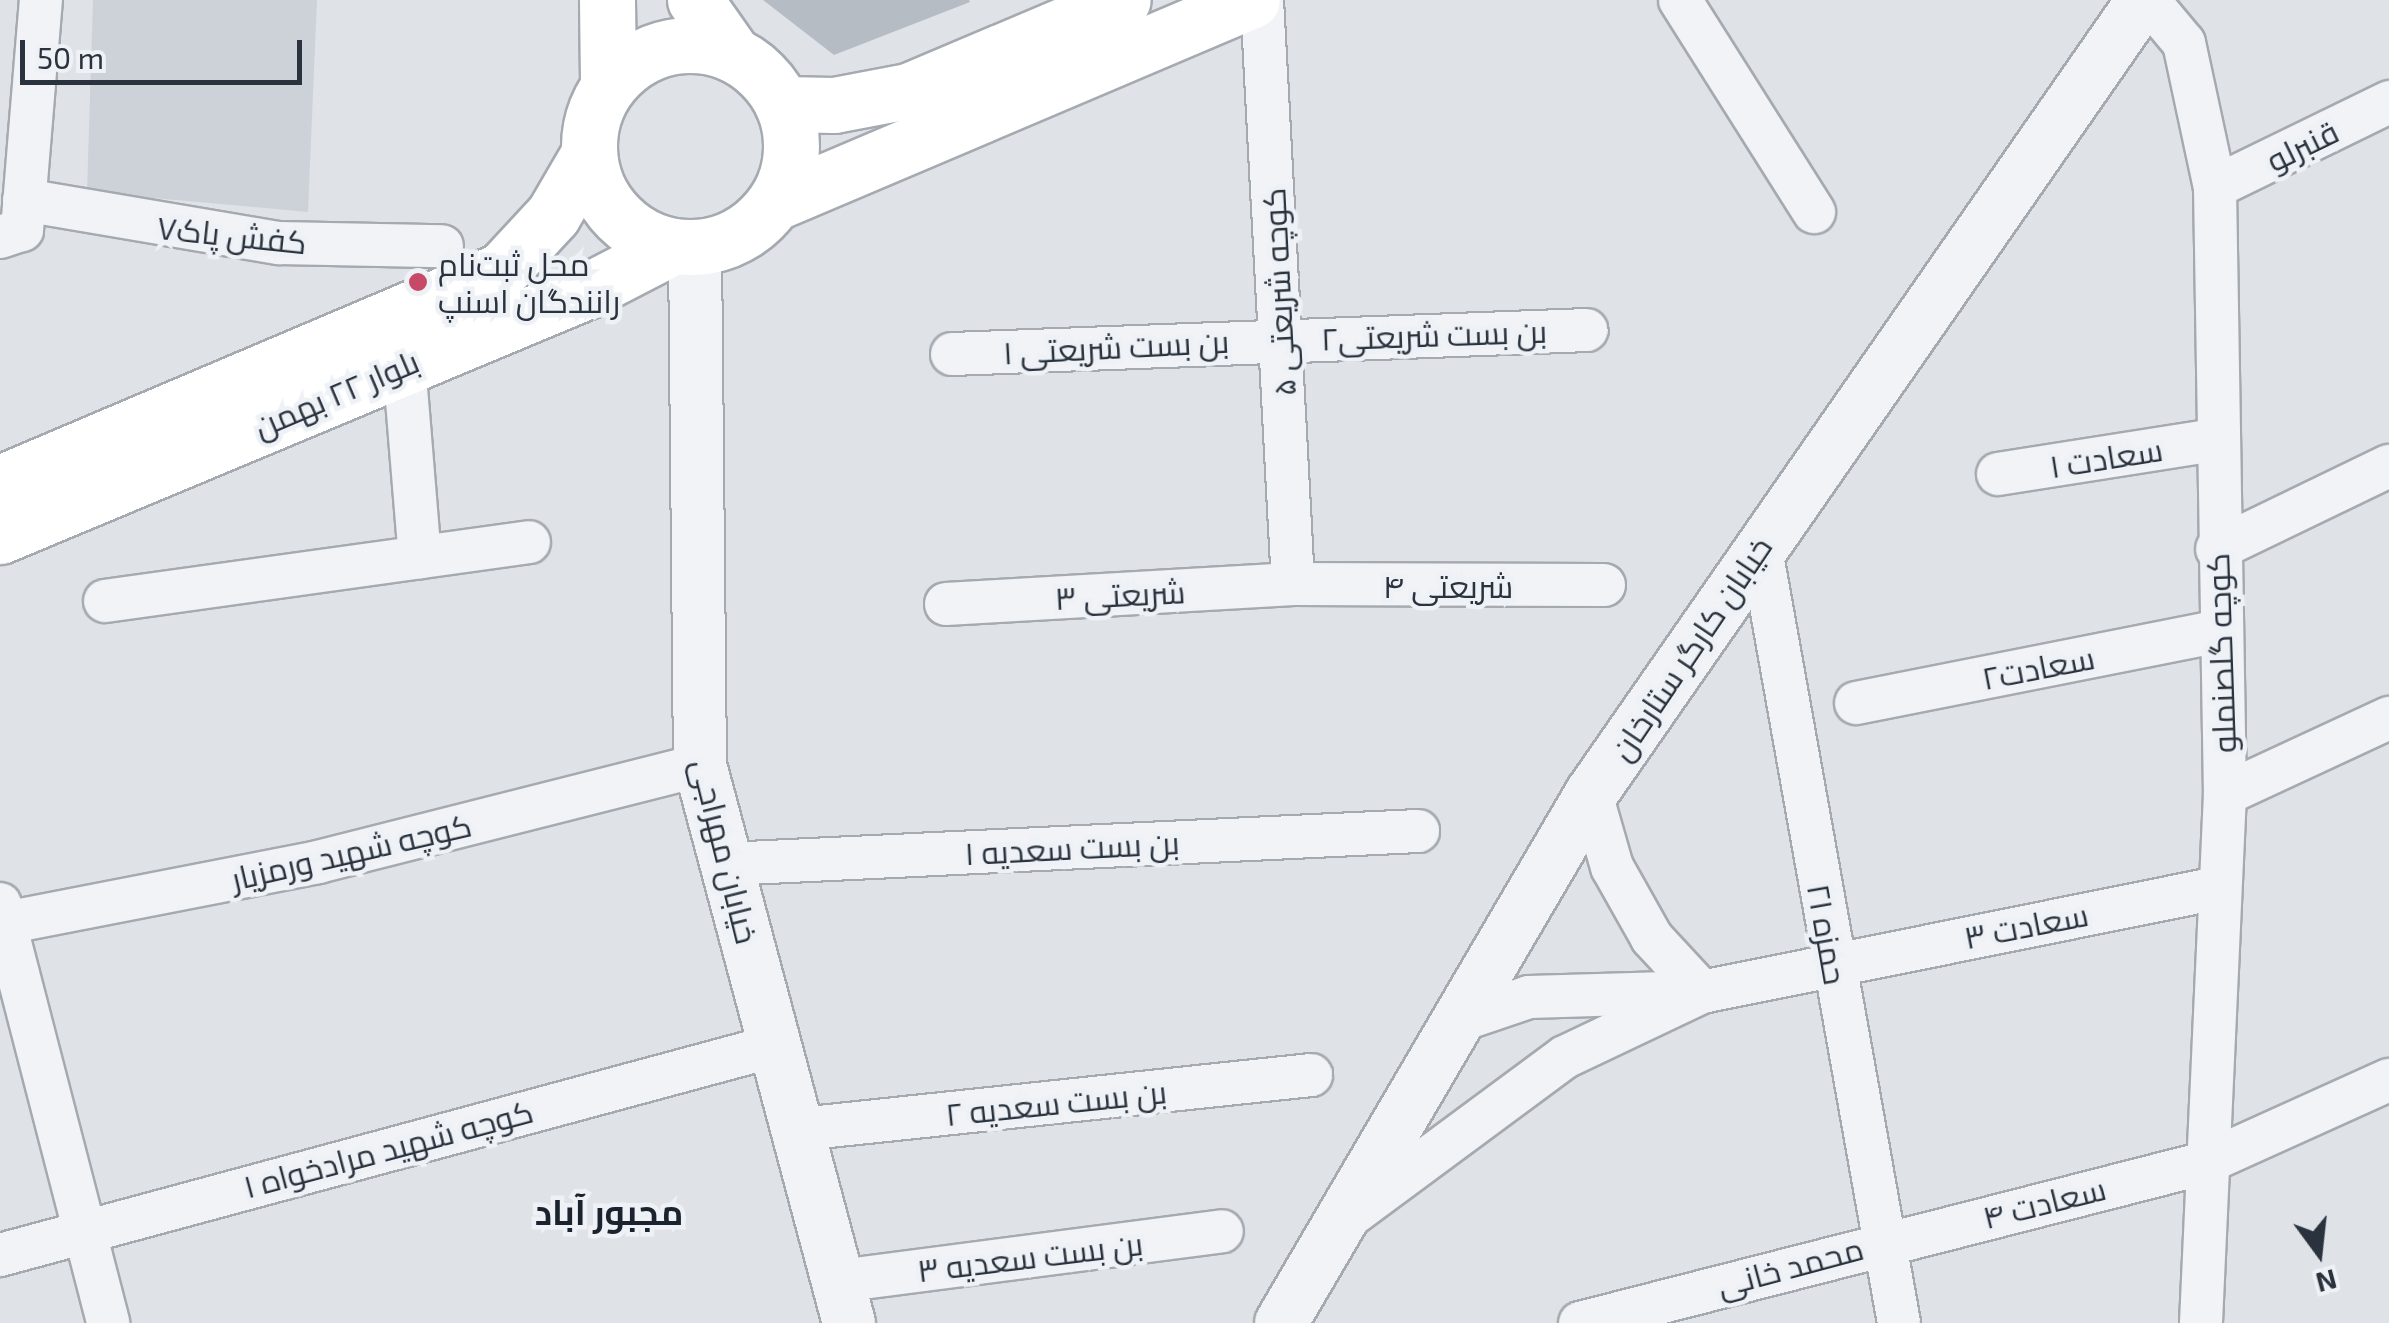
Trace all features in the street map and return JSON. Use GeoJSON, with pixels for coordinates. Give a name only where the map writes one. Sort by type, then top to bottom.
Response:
{"type":"FeatureCollection","features":[{"type":"Feature","properties":{"kind":"main road"},"geometry":{"type":"LineString","coordinates":[[607,0],[608,86]]}},
{"type":"Feature","properties":{"kind":"main road"},"geometry":{"type":"LineString","coordinates":[[694,0],[733,54]]}},
{"type":"Feature","properties":{"kind":"main road"},"geometry":{"type":"LineString","coordinates":[[782,104],[871,98],[908,91],[1123,0]]}},
{"type":"Feature","properties":{"kind":"main road"},"geometry":{"type":"LineString","coordinates":[[774,203],[791,136],[782,104],[762,74],[733,54],[699,44],[664,48],[632,62],[608,86],[592,119],[588,155],[598,191],[622,222],[683,247],[752,226],[774,203],[1252,0]]}},
{"type":"Feature","properties":{"kind":"main road"},"geometry":{"type":"LineString","coordinates":[[871,98],[856,116],[856,136],[880,156]]}},
{"type":"Feature","properties":{"kind":"main road","name":"بلوار ۲۲ بهمن"},"geometry":{"type":"LineString","coordinates":[[0,483],[502,270],[538,233],[588,155]]}},
{"type":"Feature","properties":{"kind":"main road"},"geometry":{"type":"LineString","coordinates":[[538,233],[582,246],[592,268],[589,290]]}},
{"type":"Feature","properties":{"kind":"main road","name":"بلوار ۲۲ بهمن"},"geometry":{"type":"LineString","coordinates":[[0,536],[683,247]]}},
{"type":"Feature","properties":{"kind":"street"},"geometry":{"type":"LineString","coordinates":[[16,222],[15,134],[41,0]]}},
{"type":"Feature","properties":{"kind":"street","name":"۵ کوچه شریعتی"},"geometry":{"type":"LineString","coordinates":[[1262,0],[1293,584]]}},
{"type":"Feature","properties":{"kind":"street"},"geometry":{"type":"LineString","coordinates":[[1680,0],[1814,212]]}},
{"type":"Feature","properties":{"kind":"street","name":"کوچه گلصنملو"},"geometry":{"type":"LineString","coordinates":[[2145,0],[2184,43],[2216,188],[2214,440],[2225,794],[2204,1163],[2201,1323]]}},
{"type":"Feature","properties":{"kind":"street","name":"خیابان کارگر ستارخان"},"geometry":{"type":"LineString","coordinates":[[1280,1323],[1452,1022],[1591,794],[1760,544],[2145,0]]}},
{"type":"Feature","properties":{"kind":"street","name":"قنبرلو"},"geometry":{"type":"LineString","coordinates":[[2216,188],[2389,102]]}},
{"type":"Feature","properties":{"kind":"street","name":"کفش پاک۷"},"geometry":{"type":"LineString","coordinates":[[16,222],[278,242],[442,246]]}},
{"type":"Feature","properties":{"kind":"street","name":"خیابان مهراجی"},"geometry":{"type":"LineString","coordinates":[[683,247],[700,766],[801,1129],[844,1312]]}},
{"type":"Feature","properties":{"kind":"street","name":"بن بست شریعتی۲"},"geometry":{"type":"LineString","coordinates":[[1280,339],[1587,330]]}},
{"type":"Feature","properties":{"kind":"street","name":"بن بست شریعتی ۱"},"geometry":{"type":"LineString","coordinates":[[952,354],[1280,339]]}},
{"type":"Feature","properties":{"kind":"street"},"geometry":{"type":"LineString","coordinates":[[404,364],[420,557]]}},
{"type":"Feature","properties":{"kind":"street","name":"سعادت ۱"},"geometry":{"type":"LineString","coordinates":[[1998,474],[2214,440]]}},
{"type":"Feature","properties":{"kind":"street"},"geometry":{"type":"LineString","coordinates":[[2217,549],[2389,466]]}},
{"type":"Feature","properties":{"kind":"street"},"geometry":{"type":"LineString","coordinates":[[105,601],[529,542]]}},
{"type":"Feature","properties":{"kind":"street","name":"حمزه ۲۱"},"geometry":{"type":"LineString","coordinates":[[1760,544],[1898,1323]]}},
{"type":"Feature","properties":{"kind":"street","name":"شریعتی ۴"},"geometry":{"type":"LineString","coordinates":[[1293,584],[1604,585]]}},
{"type":"Feature","properties":{"kind":"street","name":"شریعتی ۳"},"geometry":{"type":"LineString","coordinates":[[946,604],[1293,584]]}},
{"type":"Feature","properties":{"kind":"street","name":"سعادت۲"},"geometry":{"type":"LineString","coordinates":[[1856,703],[2219,631]]}},
{"type":"Feature","properties":{"kind":"street"},"geometry":{"type":"LineString","coordinates":[[2225,794],[2389,718]]}},
{"type":"Feature","properties":{"kind":"street","name":"کوچه شهید ورمزیار"},"geometry":{"type":"LineString","coordinates":[[2,917],[318,862],[700,766]]}},
{"type":"Feature","properties":{"kind":"street"},"geometry":{"type":"LineString","coordinates":[[1591,794],[1628,895],[1652,938],[1702,992]]}},
{"type":"Feature","properties":{"kind":"street","name":"بن بست سعدیه ۱"},"geometry":{"type":"LineString","coordinates":[[726,864],[1418,830]]}},
{"type":"Feature","properties":{"kind":"street","name":"سعادت ۳"},"geometry":{"type":"LineString","coordinates":[[1702,992],[1834,962],[2218,888]]}},
{"type":"Feature","properties":{"kind":"street"},"geometry":{"type":"LineString","coordinates":[[2,917],[108,1323]]}},
{"type":"Feature","properties":{"kind":"street"},"geometry":{"type":"LineString","coordinates":[[1452,1022],[1530,996],[1702,992]]}},
{"type":"Feature","properties":{"kind":"street"},"geometry":{"type":"LineString","coordinates":[[1329,1232],[1565,1057],[1702,992]]}},
{"type":"Feature","properties":{"kind":"street","name":"۱ کوچه شهید مرادخواه"},"geometry":{"type":"LineString","coordinates":[[0,1255],[84,1229],[777,1045]]}},
{"type":"Feature","properties":{"kind":"street","name":"بن بست سعدیه ۲"},"geometry":{"type":"LineString","coordinates":[[801,1129],[1311,1074]]}},
{"type":"Feature","properties":{"kind":"street","name":"سعادت ۴"},"geometry":{"type":"LineString","coordinates":[[1883,1241],[2204,1163],[2389,1080]]}},
{"type":"Feature","properties":{"kind":"street","name":"بن بست سعدیه ۳"},"geometry":{"type":"LineString","coordinates":[[844,1312],[1222,1231]]}},
{"type":"Feature","properties":{"kind":"street","name":"محمد خانی"},"geometry":{"type":"LineString","coordinates":[[1580,1323],[1883,1241]]}},
{"type":"Feature","properties":{"kind":"shaded area"},"geometry":{"type":"Polygon","coordinates":[[[93,0],[317,0],[308,212],[87,192],[93,0]]]}},
{"type":"Feature","properties":{"kind":"building"},"geometry":{"type":"Polygon","coordinates":[[[763,0],[969,0],[970,2],[834,55],[763,0]]]}},
{"type":"Feature","properties":{"kind":"place","name":"محل ثبت‌نام رانندگان اسنپ"},"geometry":{"type":"Point","coordinates":[418,282]}},
{"type":"Feature","properties":{"kind":"district","name":"مجبور آباد"},"geometry":{"type":"Point","coordinates":[609,1211]}}]}
